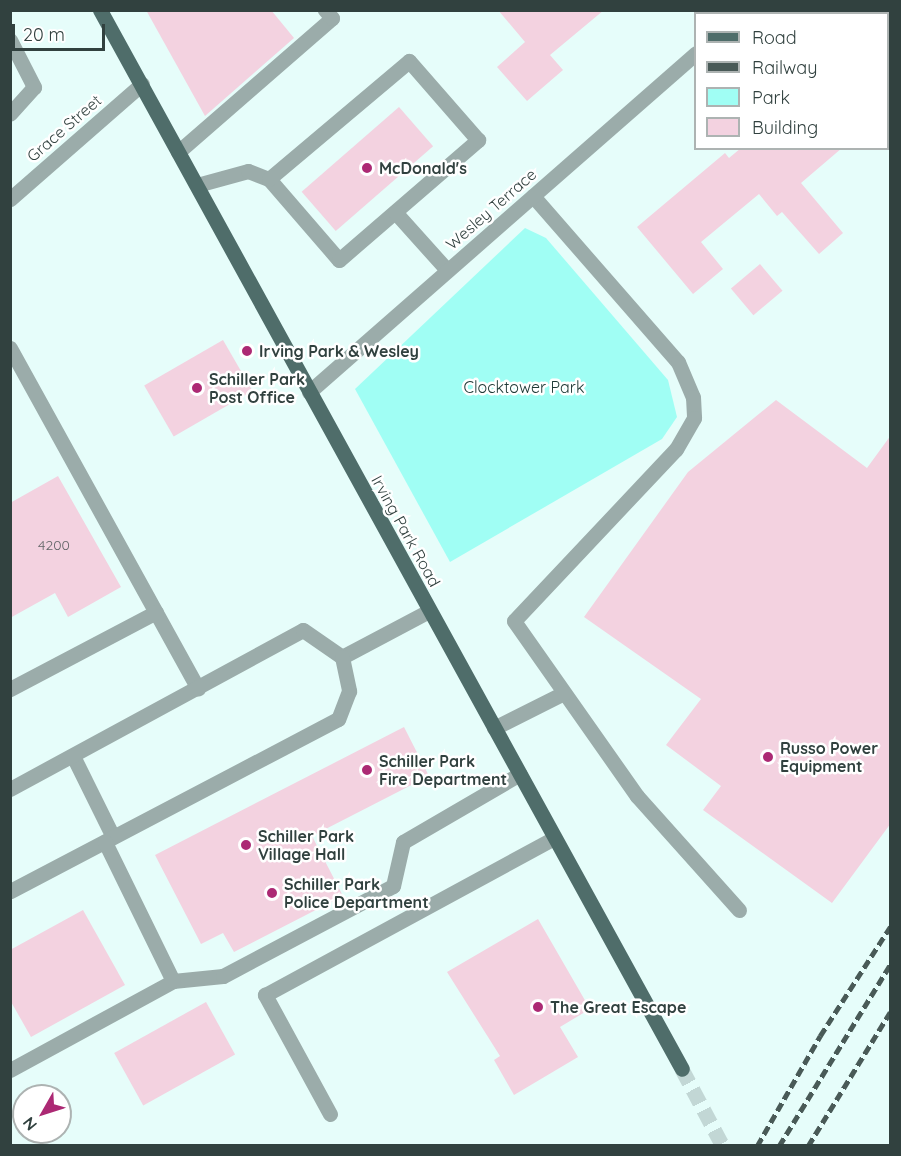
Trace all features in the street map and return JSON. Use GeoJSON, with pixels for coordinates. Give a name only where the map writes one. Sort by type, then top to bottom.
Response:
{"type":"FeatureCollection","features":[{"type":"Feature","properties":{"kind":"main road","name":"Irving Park Road"},"geometry":{"type":"LineString","coordinates":[[100,10],[681,1068]]}},
{"type":"Feature","properties":{"kind":"street"},"geometry":{"type":"LineString","coordinates":[[178,152],[332,18],[325,10]]}},
{"type":"Feature","properties":{"kind":"street"},"geometry":{"type":"LineString","coordinates":[[10,40],[34,87],[10,114]]}},
{"type":"Feature","properties":{"kind":"street","name":"Wesley Terrace"},"geometry":{"type":"LineString","coordinates":[[309,392],[694,54]]}},
{"type":"Feature","properties":{"kind":"street"},"geometry":{"type":"LineString","coordinates":[[197,186],[248,171],[269,179],[339,260],[478,140],[409,61],[269,179]]}},
{"type":"Feature","properties":{"kind":"street","name":"Grace Street"},"geometry":{"type":"LineString","coordinates":[[13,192],[142,84]]}},
{"type":"Feature","properties":{"kind":"street"},"geometry":{"type":"LineString","coordinates":[[533,196],[678,362],[693,397],[694,418],[676,449],[514,621],[637,796],[739,910]]}},
{"type":"Feature","properties":{"kind":"street"},"geometry":{"type":"LineString","coordinates":[[395,212],[447,270]]}},
{"type":"Feature","properties":{"kind":"street"},"geometry":{"type":"LineString","coordinates":[[10,348],[198,688]]}},
{"type":"Feature","properties":{"kind":"street"},"geometry":{"type":"LineString","coordinates":[[342,657],[429,610]]}},
{"type":"Feature","properties":{"kind":"street"},"geometry":{"type":"LineString","coordinates":[[10,689],[156,612]]}},
{"type":"Feature","properties":{"kind":"street"},"geometry":{"type":"LineString","coordinates":[[10,789],[303,630],[342,657],[349,691],[344,712],[338,719],[10,891]]}},
{"type":"Feature","properties":{"kind":"street"},"geometry":{"type":"LineString","coordinates":[[494,728],[564,693]]}},
{"type":"Feature","properties":{"kind":"street"},"geometry":{"type":"LineString","coordinates":[[73,756],[173,981]]}},
{"type":"Feature","properties":{"kind":"street"},"geometry":{"type":"LineString","coordinates":[[10,1070],[173,981],[223,976],[393,886],[403,842],[520,774]]}},
{"type":"Feature","properties":{"kind":"street"},"geometry":{"type":"LineString","coordinates":[[330,1114],[265,995],[554,838]]}},
{"type":"Feature","properties":{"kind":"green space","name":"Clocktower Park"},"geometry":{"type":"Polygon","coordinates":[[[525,228],[546,238],[668,380],[677,417],[662,439],[450,562],[355,389],[525,228]]]}},
{"type":"Feature","properties":{"kind":"building"},"geometry":{"type":"Polygon","coordinates":[[[146,10],[271,10],[294,38],[205,116],[146,10]]]}},
{"type":"Feature","properties":{"kind":"building"},"geometry":{"type":"Polygon","coordinates":[[[498,10],[604,10],[550,55],[563,70],[527,101],[497,67],[525,42],[498,10]]]}},
{"type":"Feature","properties":{"kind":"building","name":"McDonald's"},"geometry":{"type":"Polygon","coordinates":[[[399,107],[433,146],[336,231],[302,192],[399,107]]]}},
{"type":"Feature","properties":{"kind":"building"},"geometry":{"type":"Polygon","coordinates":[[[739,150],[840,150],[801,183],[843,233],[819,254],[782,212],[777,216],[759,194],[701,242],[723,269],[693,294],[637,227],[725,153],[729,158],[739,150]]]}},
{"type":"Feature","properties":{"kind":"building"},"geometry":{"type":"Polygon","coordinates":[[[760,264],[782,291],[753,315],[731,288],[760,264]]]}},
{"type":"Feature","properties":{"kind":"building","name":"Schiller Park Post Office"},"geometry":{"type":"Polygon","coordinates":[[[223,340],[252,391],[174,437],[144,386],[223,340]]]}},
{"type":"Feature","properties":{"kind":"building"},"geometry":{"type":"Polygon","coordinates":[[[776,400],[867,468],[891,435],[891,823],[832,903],[703,810],[721,786],[666,745],[701,699],[584,617],[688,472],[776,400]]]}},
{"type":"Feature","properties":{"kind":"building"},"geometry":{"type":"Polygon","coordinates":[[[58,476],[121,587],[68,617],[55,593],[10,618],[10,503],[58,476]]]}},
{"type":"Feature","properties":{"kind":"building","name":"Schiller Park Village Hall"},"geometry":{"type":"Polygon","coordinates":[[[404,727],[429,776],[312,836],[343,896],[234,952],[223,933],[201,944],[155,855],[404,727]]]}},
{"type":"Feature","properties":{"kind":"building"},"geometry":{"type":"Polygon","coordinates":[[[83,910],[125,985],[31,1037],[10,1000],[10,950],[83,910]]]}},
{"type":"Feature","properties":{"kind":"building","name":"The Great Escape"},"geometry":{"type":"Polygon","coordinates":[[[538,919],[590,1009],[560,1027],[578,1057],[514,1095],[494,1060],[500,1056],[447,972],[538,919]]]}},
{"type":"Feature","properties":{"kind":"building"},"geometry":{"type":"Polygon","coordinates":[[[206,1002],[235,1054],[143,1105],[114,1053],[206,1002]]]}},
{"type":"Feature","properties":{"kind":"tunnel"},"geometry":{"type":"LineString","coordinates":[[682,1069],[723,1146]]}},
{"type":"Feature","properties":{"kind":"railway"},"geometry":{"type":"LineString","coordinates":[[757,1146],[820,1036],[890,927]]}},
{"type":"Feature","properties":{"kind":"railway"},"geometry":{"type":"LineString","coordinates":[[779,1146],[890,965]]}},
{"type":"Feature","properties":{"kind":"railway"},"geometry":{"type":"LineString","coordinates":[[808,1146],[890,1012]]}},
{"type":"Feature","properties":{"kind":"place","name":"McDonald's"},"geometry":{"type":"Point","coordinates":[367,168]}},
{"type":"Feature","properties":{"kind":"place","name":"Irving Park & Wesley"},"geometry":{"type":"Point","coordinates":[247,351]}},
{"type":"Feature","properties":{"kind":"place","name":"Schiller Park Post Office"},"geometry":{"type":"Point","coordinates":[197,388]}},
{"type":"Feature","properties":{"kind":"place","name":"Russo Power Equipment"},"geometry":{"type":"Point","coordinates":[768,757]}},
{"type":"Feature","properties":{"kind":"place","name":"Schiller Park Fire Department"},"geometry":{"type":"Point","coordinates":[367,770]}},
{"type":"Feature","properties":{"kind":"place","name":"Schiller Park Village Hall"},"geometry":{"type":"Point","coordinates":[246,845]}},
{"type":"Feature","properties":{"kind":"place","name":"Schiller Park Police Department"},"geometry":{"type":"Point","coordinates":[272,893]}},
{"type":"Feature","properties":{"kind":"place","name":"The Great Escape"},"geometry":{"type":"Point","coordinates":[538,1007]}}]}
